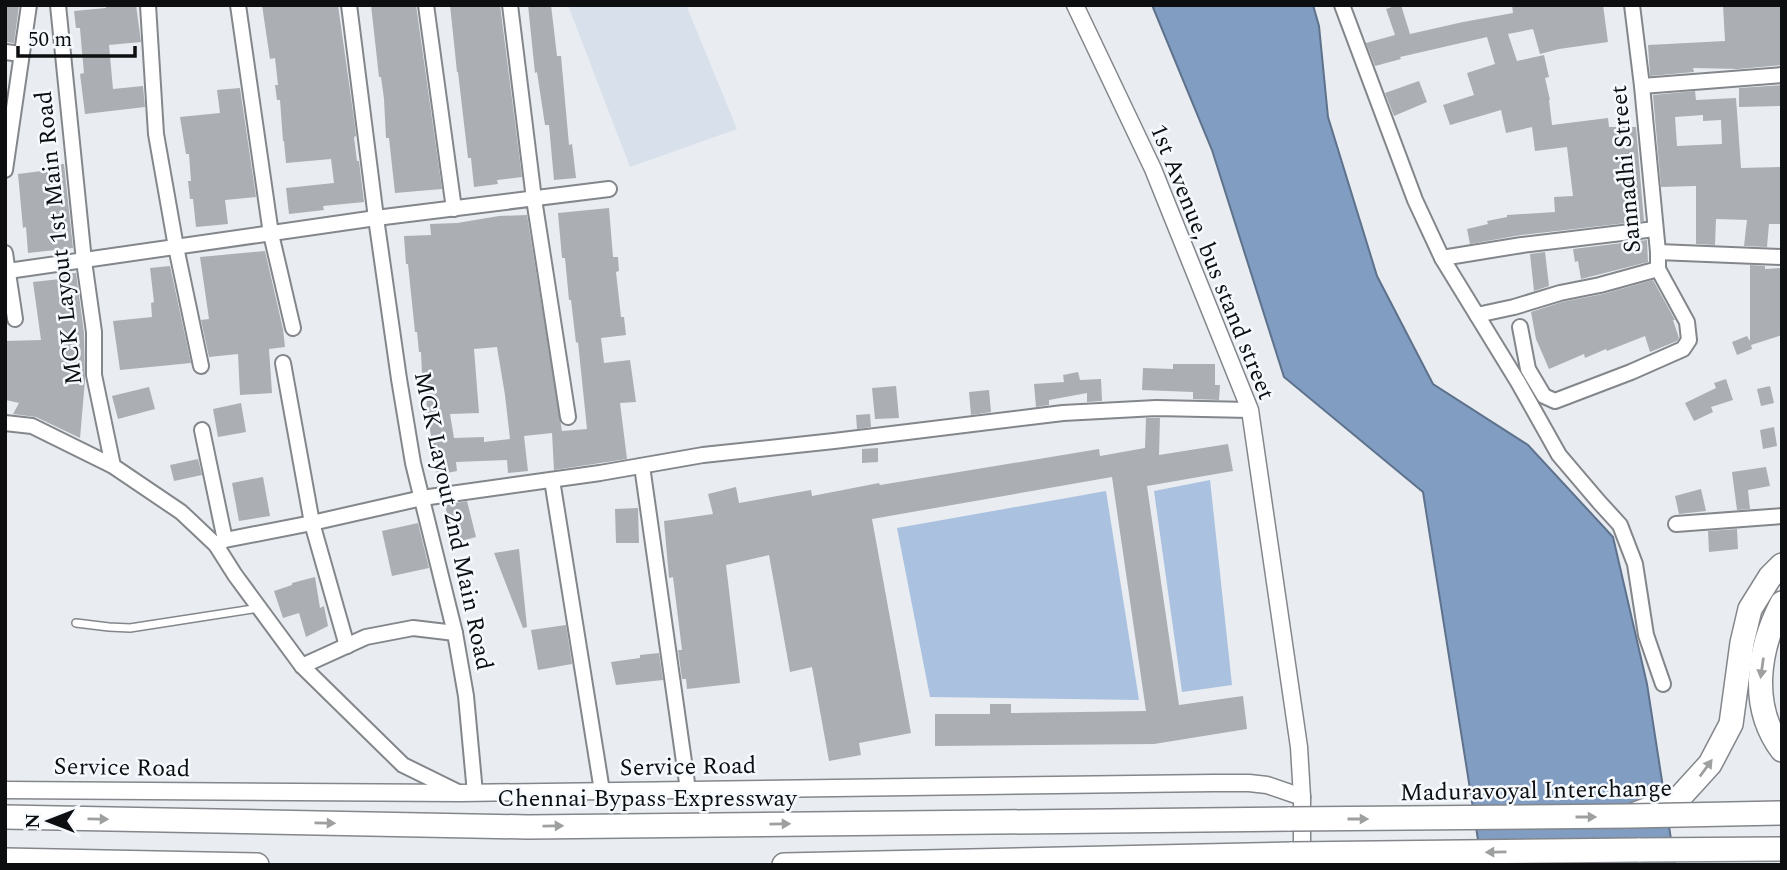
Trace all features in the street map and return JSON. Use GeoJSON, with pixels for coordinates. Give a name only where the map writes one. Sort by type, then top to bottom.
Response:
{"type":"FeatureCollection","features":[{"type":"Feature","properties":{"kind":"highway"},"geometry":{"type":"LineString","coordinates":[[1630,816],[1680,797],[1710,764],[1731,724],[1742,643],[1750,609],[1770,577],[1782,565]]}},
{"type":"Feature","properties":{"kind":"highway"},"geometry":{"type":"LineString","coordinates":[[1782,603],[1770,627],[1760,677],[1766,720],[1782,750]]}},
{"type":"Feature","properties":{"kind":"highway","name":"Maduravoyal Interchange"},"geometry":{"type":"LineString","coordinates":[[1290,819],[1782,813]]}},
{"type":"Feature","properties":{"kind":"highway","name":"Chennai Bypass Expressway"},"geometry":{"type":"LineString","coordinates":[[5,817],[528,827],[1290,819]]}},
{"type":"Feature","properties":{"kind":"highway"},"geometry":{"type":"LineString","coordinates":[[784,865],[1297,859],[1782,849]]}},
{"type":"Feature","properties":{"kind":"highway"},"geometry":{"type":"LineString","coordinates":[[1637,850],[1689,857],[1704,865]]}},
{"type":"Feature","properties":{"kind":"highway"},"geometry":{"type":"LineString","coordinates":[[5,860],[257,865]]}},
{"type":"Feature","properties":{"kind":"street"},"geometry":{"type":"LineString","coordinates":[[5,167],[29,5]]}},
{"type":"Feature","properties":{"kind":"street","name":"MCK Layout 1st Main Road"},"geometry":{"type":"LineString","coordinates":[[58,5],[84,261],[94,332],[94,375],[113,466]]}},
{"type":"Feature","properties":{"kind":"street"},"geometry":{"type":"LineString","coordinates":[[148,5],[156,134],[201,366]]}},
{"type":"Feature","properties":{"kind":"street"},"geometry":{"type":"LineString","coordinates":[[238,5],[271,234],[293,328]]}},
{"type":"Feature","properties":{"kind":"street","name":"MCK Layout 2nd Main Road"},"geometry":{"type":"LineString","coordinates":[[349,5],[376,218],[413,463],[455,633],[466,696],[468,793]]}},
{"type":"Feature","properties":{"kind":"street"},"geometry":{"type":"LineString","coordinates":[[426,5],[454,209]]}},
{"type":"Feature","properties":{"kind":"street"},"geometry":{"type":"LineString","coordinates":[[510,5],[534,199],[568,417]]}},
{"type":"Feature","properties":{"kind":"street","name":"1st Avenue, bus stand street"},"geometry":{"type":"LineString","coordinates":[[1075,5],[1153,169],[1250,410],[1299,747],[1302,797]]}},
{"type":"Feature","properties":{"kind":"street"},"geometry":{"type":"LineString","coordinates":[[1342,5],[1415,200],[1442,258],[1518,382],[1559,456],[1620,525],[1635,564],[1646,635],[1663,684]]}},
{"type":"Feature","properties":{"kind":"street","name":"Sannadhi Street"},"geometry":{"type":"LineString","coordinates":[[1520,327],[1528,369],[1544,397],[1555,401],[1683,349],[1689,340],[1686,322],[1658,268],[1632,5]]}},
{"type":"Feature","properties":{"kind":"street"},"geometry":{"type":"LineString","coordinates":[[5,52],[23,54]]}},
{"type":"Feature","properties":{"kind":"street"},"geometry":{"type":"LineString","coordinates":[[1642,86],[1782,75]]}},
{"type":"Feature","properties":{"kind":"street"},"geometry":{"type":"LineString","coordinates":[[8,271],[376,218],[609,189]]}},
{"type":"Feature","properties":{"kind":"street"},"geometry":{"type":"LineString","coordinates":[[1442,258],[1655,229]]}},
{"type":"Feature","properties":{"kind":"street"},"geometry":{"type":"LineString","coordinates":[[1658,252],[1782,257]]}},
{"type":"Feature","properties":{"kind":"street"},"geometry":{"type":"LineString","coordinates":[[5,253],[15,319]]}},
{"type":"Feature","properties":{"kind":"street"},"geometry":{"type":"LineString","coordinates":[[1477,315],[1658,268]]}},
{"type":"Feature","properties":{"kind":"street"},"geometry":{"type":"LineString","coordinates":[[283,363],[312,523],[347,646]]}},
{"type":"Feature","properties":{"kind":"street"},"geometry":{"type":"LineString","coordinates":[[220,542],[422,498],[703,455],[1063,413],[1156,408],[1250,410]]}},
{"type":"Feature","properties":{"kind":"street"},"geometry":{"type":"LineString","coordinates":[[5,423],[32,426],[113,466],[220,542],[260,608],[302,666],[403,765],[468,793]]}},
{"type":"Feature","properties":{"kind":"street"},"geometry":{"type":"LineString","coordinates":[[202,430],[220,542]]}},
{"type":"Feature","properties":{"kind":"street"},"geometry":{"type":"LineString","coordinates":[[642,466],[688,790]]}},
{"type":"Feature","properties":{"kind":"street"},"geometry":{"type":"LineString","coordinates":[[552,480],[603,791]]}},
{"type":"Feature","properties":{"kind":"street"},"geometry":{"type":"LineString","coordinates":[[1676,524],[1782,516]]}},
{"type":"Feature","properties":{"kind":"street"},"geometry":{"type":"LineString","coordinates":[[302,666],[366,637],[412,628],[455,633]]}},
{"type":"Feature","properties":{"kind":"street","name":"Service Road"},"geometry":{"type":"LineString","coordinates":[[5,790],[468,793],[1249,783],[1302,797]]}},
{"type":"Feature","properties":{"kind":"street"},"geometry":{"type":"LineString","coordinates":[[1297,859],[1302,797]]}},
{"type":"Feature","properties":{"kind":"lane"},"geometry":{"type":"LineString","coordinates":[[76,622],[130,628],[260,608]]}},
{"type":"Feature","properties":{"kind":"shaded area"},"geometry":{"type":"Polygon","coordinates":[[[568,5],[686,5],[737,129],[630,167],[568,5]]]}},
{"type":"Feature","properties":{"kind":"shaded area"},"geometry":{"type":"Polygon","coordinates":[[[1152,5],[1313,5],[1319,26],[1328,117],[1377,276],[1433,384],[1528,445],[1613,537],[1647,684],[1675,865],[1482,865],[1423,492],[1284,377],[1212,150],[1152,5]]]}},
{"type":"Feature","properties":{"kind":"shaded area"},"geometry":{"type":"Polygon","coordinates":[[[1210,480],[1232,685],[1182,692],[1154,491],[1210,480]]]}},
{"type":"Feature","properties":{"kind":"shaded area"},"geometry":{"type":"Polygon","coordinates":[[[1106,491],[1139,700],[930,697],[897,528],[1106,491]]]}},
{"type":"Feature","properties":{"kind":"building"},"geometry":{"type":"Polygon","coordinates":[[[5,5],[19,5],[14,43],[5,42],[5,5]]]}},
{"type":"Feature","properties":{"kind":"building"},"geometry":{"type":"Polygon","coordinates":[[[106,5],[136,5],[141,42],[109,45],[113,89],[143,86],[145,107],[85,114],[80,74],[84,73],[80,28],[76,28],[74,11],[106,8],[106,5]]]}},
{"type":"Feature","properties":{"kind":"building"},"geometry":{"type":"Polygon","coordinates":[[[262,5],[338,5],[364,202],[323,206],[324,210],[289,214],[286,188],[334,183],[331,159],[286,163],[280,100],[277,100],[275,85],[278,85],[275,58],[270,59],[262,5]]]}},
{"type":"Feature","properties":{"kind":"building"},"geometry":{"type":"Polygon","coordinates":[[[371,5],[416,5],[442,189],[395,193],[371,5]]]}},
{"type":"Feature","properties":{"kind":"building"},"geometry":{"type":"Polygon","coordinates":[[[450,5],[500,5],[522,177],[497,180],[498,184],[474,187],[471,158],[468,158],[450,5]]]}},
{"type":"Feature","properties":{"kind":"building"},"geometry":{"type":"Polygon","coordinates":[[[528,5],[551,5],[557,56],[561,56],[569,145],[572,144],[576,178],[554,180],[549,125],[545,125],[537,72],[535,73],[528,5]]]}},
{"type":"Feature","properties":{"kind":"building"},"geometry":{"type":"Polygon","coordinates":[[[1401,5],[1410,34],[1513,13],[1512,5],[1603,5],[1608,42],[1540,54],[1533,29],[1508,34],[1517,61],[1544,55],[1549,77],[1545,78],[1552,125],[1608,118],[1609,127],[1636,127],[1644,221],[1521,235],[1470,244],[1467,229],[1488,224],[1487,221],[1507,215],[1555,212],[1554,197],[1573,196],[1567,147],[1535,151],[1532,127],[1506,133],[1501,110],[1450,125],[1443,105],[1474,95],[1467,73],[1495,64],[1487,37],[1400,57],[1401,59],[1375,66],[1366,43],[1395,35],[1386,9],[1401,5]]]}},
{"type":"Feature","properties":{"kind":"building"},"geometry":{"type":"Polygon","coordinates":[[[1723,5],[1782,5],[1782,65],[1738,69],[1693,68],[1694,72],[1650,76],[1648,45],[1725,41],[1723,5]]]}},
{"type":"Feature","properties":{"kind":"building"},"geometry":{"type":"Polygon","coordinates":[[[1419,81],[1427,102],[1394,116],[1385,93],[1419,81]]]}},
{"type":"Feature","properties":{"kind":"building"},"geometry":{"type":"Polygon","coordinates":[[[1782,85],[1782,106],[1739,107],[1739,88],[1782,85]]]}},
{"type":"Feature","properties":{"kind":"building"},"geometry":{"type":"Polygon","coordinates":[[[240,88],[256,197],[225,200],[228,224],[196,227],[188,181],[191,181],[189,154],[186,154],[180,117],[220,113],[217,90],[240,88]]]}},
{"type":"Feature","properties":{"kind":"building"},"geometry":{"type":"Polygon","coordinates":[[[1695,91],[1696,100],[1736,98],[1741,168],[1782,167],[1782,224],[1769,224],[1767,247],[1744,246],[1747,220],[1716,219],[1715,245],[1696,244],[1696,186],[1661,187],[1653,95],[1695,91]],[[1703,115],[1675,117],[1677,146],[1722,144],[1721,120],[1703,121],[1703,115]]]}},
{"type":"Feature","properties":{"kind":"building"},"geometry":{"type":"Polygon","coordinates":[[[64,164],[73,248],[28,253],[18,174],[50,170],[49,165],[64,164]]]}},
{"type":"Feature","properties":{"kind":"building"},"geometry":{"type":"Polygon","coordinates":[[[609,208],[613,257],[618,257],[619,271],[616,272],[621,317],[624,317],[626,335],[601,338],[604,363],[630,360],[636,402],[620,403],[627,459],[554,470],[552,433],[524,436],[528,471],[508,473],[507,460],[456,462],[457,471],[437,475],[427,410],[425,373],[422,374],[421,352],[415,332],[404,236],[431,235],[430,224],[527,215],[562,431],[587,429],[578,342],[576,343],[569,300],[565,258],[562,258],[558,213],[609,208]],[[497,347],[474,349],[479,413],[450,414],[454,438],[484,437],[484,442],[510,439],[497,347]]]}},
{"type":"Feature","properties":{"kind":"building"},"geometry":{"type":"Polygon","coordinates":[[[1647,240],[1648,262],[1581,279],[1573,249],[1647,240]]]}},
{"type":"Feature","properties":{"kind":"building"},"geometry":{"type":"Polygon","coordinates":[[[265,251],[285,347],[269,349],[272,393],[240,395],[238,354],[209,357],[201,320],[209,319],[200,257],[265,251]]]}},
{"type":"Feature","properties":{"kind":"building"},"geometry":{"type":"Polygon","coordinates":[[[1545,252],[1549,286],[1534,291],[1530,254],[1545,252]]]}},
{"type":"Feature","properties":{"kind":"building"},"geometry":{"type":"Polygon","coordinates":[[[1750,265],[1765,266],[1765,269],[1782,268],[1782,335],[1751,345],[1752,349],[1737,355],[1732,342],[1747,336],[1750,341],[1750,265]]]}},
{"type":"Feature","properties":{"kind":"building"},"geometry":{"type":"Polygon","coordinates":[[[170,266],[191,363],[120,370],[113,321],[152,317],[151,303],[154,302],[150,268],[170,266]]]}},
{"type":"Feature","properties":{"kind":"building"},"geometry":{"type":"Polygon","coordinates":[[[76,273],[84,333],[85,380],[80,438],[36,417],[13,414],[19,403],[6,400],[5,392],[5,341],[41,340],[33,282],[60,279],[60,274],[76,273]]]}},
{"type":"Feature","properties":{"kind":"building"},"geometry":{"type":"Polygon","coordinates":[[[1653,280],[1675,320],[1679,338],[1677,341],[1650,352],[1645,336],[1585,358],[1584,354],[1549,369],[1536,339],[1531,312],[1653,280]]]}},
{"type":"Feature","properties":{"kind":"building"},"geometry":{"type":"Polygon","coordinates":[[[1173,364],[1215,364],[1215,385],[1220,385],[1219,400],[1193,399],[1193,392],[1142,390],[1143,368],[1173,369],[1173,364]]]}},
{"type":"Feature","properties":{"kind":"building"},"geometry":{"type":"Polygon","coordinates":[[[1078,372],[1080,380],[1101,379],[1102,401],[1087,402],[1087,393],[1049,400],[1049,405],[1036,407],[1034,384],[1064,382],[1063,375],[1078,372]]]}},
{"type":"Feature","properties":{"kind":"building"},"geometry":{"type":"Polygon","coordinates":[[[1726,379],[1733,400],[1711,407],[1713,412],[1694,421],[1685,403],[1716,388],[1714,383],[1726,379]]]}},
{"type":"Feature","properties":{"kind":"building"},"geometry":{"type":"Polygon","coordinates":[[[896,386],[899,418],[875,419],[872,388],[896,386]]]}},
{"type":"Feature","properties":{"kind":"building"},"geometry":{"type":"Polygon","coordinates":[[[1770,386],[1774,403],[1761,406],[1757,389],[1770,386]]]}},
{"type":"Feature","properties":{"kind":"building"},"geometry":{"type":"Polygon","coordinates":[[[149,387],[155,409],[118,419],[112,396],[149,387]]]}},
{"type":"Feature","properties":{"kind":"building"},"geometry":{"type":"Polygon","coordinates":[[[989,390],[991,412],[971,415],[969,392],[989,390]]]}},
{"type":"Feature","properties":{"kind":"building"},"geometry":{"type":"Polygon","coordinates":[[[241,403],[246,432],[218,437],[213,409],[241,403]]]}},
{"type":"Feature","properties":{"kind":"building"},"geometry":{"type":"Polygon","coordinates":[[[870,414],[871,427],[857,429],[856,415],[870,414]]]}},
{"type":"Feature","properties":{"kind":"building"},"geometry":{"type":"Polygon","coordinates":[[[1146,418],[1160,418],[1159,455],[1228,444],[1233,471],[1147,486],[1179,705],[1243,696],[1247,729],[1154,744],[935,746],[935,714],[990,714],[990,704],[1011,704],[1011,713],[1146,711],[1112,477],[872,519],[911,733],[859,743],[861,755],[829,761],[812,667],[790,672],[769,555],[726,565],[740,683],[687,689],[686,679],[682,679],[678,650],[682,650],[673,577],[669,578],[664,521],[713,514],[708,494],[736,487],[739,503],[811,490],[812,496],[1099,449],[1100,456],[1145,448],[1146,418]]]}},
{"type":"Feature","properties":{"kind":"building"},"geometry":{"type":"Polygon","coordinates":[[[1774,427],[1777,446],[1763,449],[1760,430],[1774,427]]]}},
{"type":"Feature","properties":{"kind":"building"},"geometry":{"type":"Polygon","coordinates":[[[878,448],[878,462],[862,463],[862,449],[878,448]]]}},
{"type":"Feature","properties":{"kind":"building"},"geometry":{"type":"Polygon","coordinates":[[[198,459],[202,475],[174,481],[170,465],[198,459]]]}},
{"type":"Feature","properties":{"kind":"building"},"geometry":{"type":"Polygon","coordinates":[[[1766,467],[1770,486],[1748,490],[1750,509],[1737,510],[1732,472],[1766,467]]]}},
{"type":"Feature","properties":{"kind":"building"},"geometry":{"type":"Polygon","coordinates":[[[263,477],[270,516],[239,521],[232,483],[263,477]]]}},
{"type":"Feature","properties":{"kind":"building"},"geometry":{"type":"Polygon","coordinates":[[[1701,489],[1706,511],[1679,514],[1675,496],[1701,489]]]}},
{"type":"Feature","properties":{"kind":"building"},"geometry":{"type":"Polygon","coordinates":[[[467,501],[476,537],[454,543],[445,505],[467,501]]]}},
{"type":"Feature","properties":{"kind":"building"},"geometry":{"type":"Polygon","coordinates":[[[638,508],[639,543],[616,543],[615,509],[638,508]]]}},
{"type":"Feature","properties":{"kind":"building"},"geometry":{"type":"Polygon","coordinates":[[[418,523],[429,568],[392,576],[382,531],[418,523]]]}},
{"type":"Feature","properties":{"kind":"building"},"geometry":{"type":"Polygon","coordinates":[[[1737,529],[1738,549],[1709,552],[1708,531],[1737,529]]]}},
{"type":"Feature","properties":{"kind":"building"},"geometry":{"type":"Polygon","coordinates":[[[519,549],[527,627],[523,628],[494,553],[519,549]]]}},
{"type":"Feature","properties":{"kind":"building"},"geometry":{"type":"Polygon","coordinates":[[[315,577],[320,608],[324,606],[328,626],[306,637],[299,613],[283,618],[274,591],[315,577]]]}},
{"type":"Feature","properties":{"kind":"building"},"geometry":{"type":"Polygon","coordinates":[[[566,625],[572,664],[538,670],[531,630],[566,625]]]}},
{"type":"Feature","properties":{"kind":"building"},"geometry":{"type":"Polygon","coordinates":[[[659,653],[663,680],[616,685],[611,662],[659,653]]]}}]}
